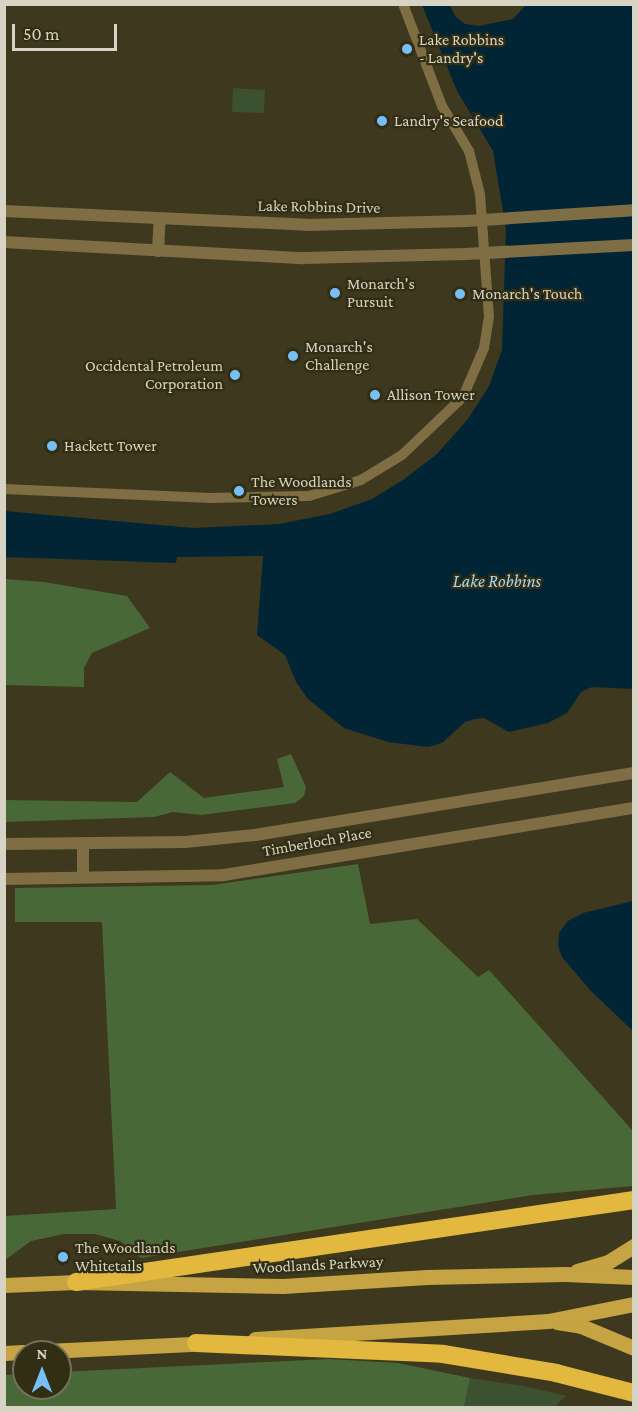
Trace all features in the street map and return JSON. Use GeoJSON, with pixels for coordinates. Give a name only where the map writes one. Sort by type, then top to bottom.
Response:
{"type":"FeatureCollection","features":[{"type":"Feature","properties":{"kind":"highway"},"geometry":{"type":"LineString","coordinates":[[76,1282],[633,1200]]}},
{"type":"Feature","properties":{"kind":"highway"},"geometry":{"type":"LineString","coordinates":[[196,1344],[443,1354],[556,1373],[633,1393]]}},
{"type":"Feature","properties":{"kind":"main road"},"geometry":{"type":"LineString","coordinates":[[566,1274],[608,1262],[633,1246]]}},
{"type":"Feature","properties":{"kind":"main road","name":"Woodlands Parkway"},"geometry":{"type":"LineString","coordinates":[[4,1285],[76,1282],[283,1286],[566,1274],[633,1277]]}},
{"type":"Feature","properties":{"kind":"main road"},"geometry":{"type":"LineString","coordinates":[[72,1350],[548,1321],[633,1304]]}},
{"type":"Feature","properties":{"kind":"main road"},"geometry":{"type":"LineString","coordinates":[[548,1321],[581,1326],[633,1348]]}},
{"type":"Feature","properties":{"kind":"street"},"geometry":{"type":"LineString","coordinates":[[4,489],[211,498],[309,496],[361,480],[402,455],[463,397],[484,348],[489,317],[480,194],[469,151],[442,106],[403,4]]}},
{"type":"Feature","properties":{"kind":"street","name":"Lake Robbins Drive"},"geometry":{"type":"LineString","coordinates":[[4,211],[307,225],[466,221],[633,210]]}},
{"type":"Feature","properties":{"kind":"street"},"geometry":{"type":"LineString","coordinates":[[158,251],[160,218]]}},
{"type":"Feature","properties":{"kind":"street"},"geometry":{"type":"LineString","coordinates":[[4,242],[158,251],[349,258],[633,245]]}},
{"type":"Feature","properties":{"kind":"street","name":"Timberloch Place"},"geometry":{"type":"LineString","coordinates":[[4,844],[185,842],[255,835],[633,773]]}},
{"type":"Feature","properties":{"kind":"street","name":"Timberloch Place"},"geometry":{"type":"LineString","coordinates":[[4,879],[224,875],[633,808]]}},
{"type":"Feature","properties":{"kind":"street"},"geometry":{"type":"LineString","coordinates":[[83,843],[83,877]]}},
{"type":"Feature","properties":{"kind":"green space"},"geometry":{"type":"Polygon","coordinates":[[[233,88],[265,90],[264,113],[232,112],[233,88]]]}},
{"type":"Feature","properties":{"kind":"green space"},"geometry":{"type":"Polygon","coordinates":[[[5,579],[44,582],[127,596],[150,628],[92,653],[84,668],[84,687],[5,685],[5,579]]]}},
{"type":"Feature","properties":{"kind":"green space"},"geometry":{"type":"Polygon","coordinates":[[[291,754],[306,787],[304,796],[295,803],[201,815],[173,812],[154,817],[5,822],[5,800],[137,802],[170,772],[204,798],[284,787],[277,759],[291,754]]]}},
{"type":"Feature","properties":{"kind":"green space"},"geometry":{"type":"Polygon","coordinates":[[[358,864],[370,924],[417,919],[478,977],[489,970],[633,1131],[633,1186],[533,1195],[141,1258],[120,1241],[95,1234],[64,1234],[31,1241],[5,1260],[5,1216],[116,1209],[102,922],[15,922],[15,888],[212,885],[358,864]]]}},
{"type":"Feature","properties":{"kind":"green space"},"geometry":{"type":"Polygon","coordinates":[[[329,1359],[398,1363],[470,1378],[464,1406],[5,1407],[5,1375],[12,1375],[12,1400],[72,1400],[72,1371],[329,1359]]]}},
{"type":"Feature","properties":{"kind":"green space"},"geometry":{"type":"Polygon","coordinates":[[[470,1378],[524,1386],[566,1396],[554,1407],[461,1408],[470,1378]]]}},
{"type":"Feature","properties":{"kind":"water","name":"Lake Robbins"},"geometry":{"type":"Polygon","coordinates":[[[422,5],[450,5],[455,16],[465,24],[479,26],[513,19],[526,5],[633,5],[633,689],[592,687],[581,692],[567,713],[548,723],[509,732],[484,718],[475,719],[465,722],[442,743],[428,747],[388,742],[344,728],[308,699],[296,682],[285,655],[257,635],[263,556],[177,557],[176,563],[5,557],[5,511],[193,528],[279,524],[330,514],[372,499],[403,480],[437,454],[468,419],[489,386],[502,350],[506,230],[493,151],[457,91],[422,5]]]}},
{"type":"Feature","properties":{"kind":"water"},"geometry":{"type":"Polygon","coordinates":[[[634,901],[633,1031],[590,990],[562,957],[558,946],[559,933],[568,921],[583,913],[634,901]]]}},
{"type":"Feature","properties":{"kind":"place","name":"Lake Robbins - Landry's"},"geometry":{"type":"Point","coordinates":[407,49]}},
{"type":"Feature","properties":{"kind":"place","name":"Landry's Seafood"},"geometry":{"type":"Point","coordinates":[382,121]}},
{"type":"Feature","properties":{"kind":"place","name":"Monarch's Pursuit"},"geometry":{"type":"Point","coordinates":[335,293]}},
{"type":"Feature","properties":{"kind":"place","name":"Monarch's Touch"},"geometry":{"type":"Point","coordinates":[460,294]}},
{"type":"Feature","properties":{"kind":"place","name":"Monarch's Challenge"},"geometry":{"type":"Point","coordinates":[293,356]}},
{"type":"Feature","properties":{"kind":"place","name":"Occidental Petroleum Corporation"},"geometry":{"type":"Point","coordinates":[235,375]}},
{"type":"Feature","properties":{"kind":"place","name":"Allison Tower"},"geometry":{"type":"Point","coordinates":[375,395]}},
{"type":"Feature","properties":{"kind":"place","name":"Hackett Tower"},"geometry":{"type":"Point","coordinates":[52,446]}},
{"type":"Feature","properties":{"kind":"place","name":"The Woodlands Towers"},"geometry":{"type":"Point","coordinates":[239,491]}},
{"type":"Feature","properties":{"kind":"place","name":"The Woodlands Whitetails"},"geometry":{"type":"Point","coordinates":[63,1257]}}]}
